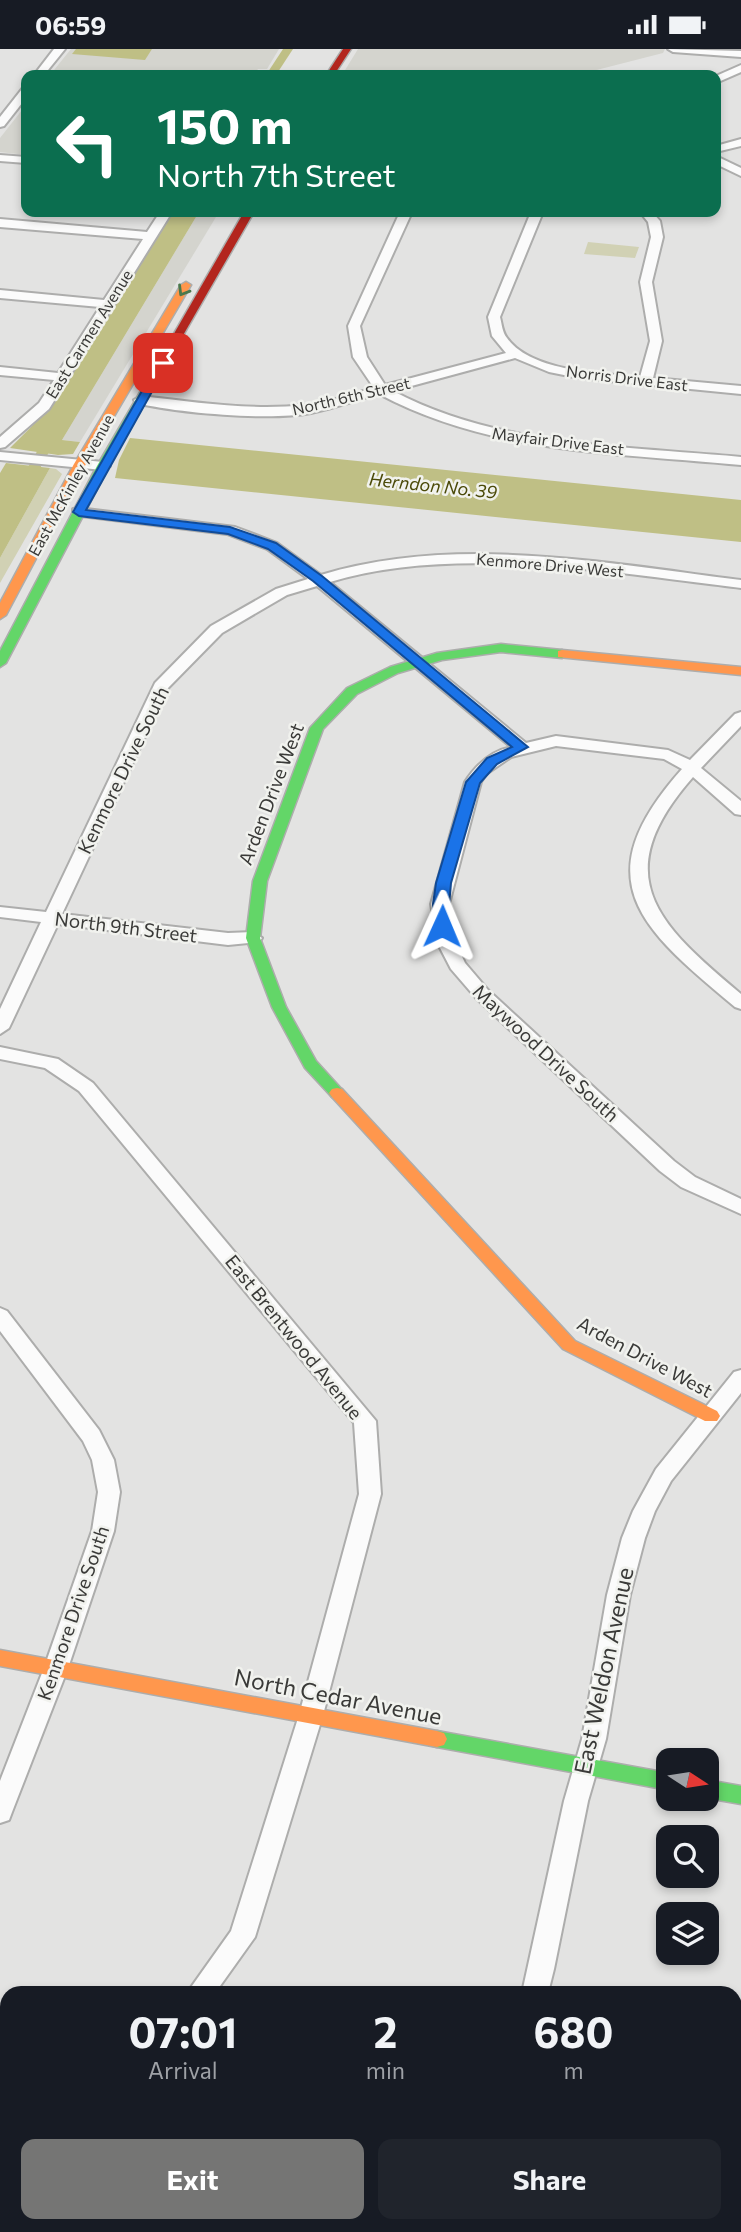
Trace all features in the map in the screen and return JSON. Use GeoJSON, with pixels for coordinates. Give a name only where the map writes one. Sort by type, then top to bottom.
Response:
{"type":"FeatureCollection","features":[{"type":"Feature","properties":{"kind":"main road"},"geometry":{"type":"LineString","coordinates":[[315,70],[327,49]]}},
{"type":"Feature","properties":{"kind":"main road"},"geometry":{"type":"LineString","coordinates":[[331,70],[331,57],[336,49]]}},
{"type":"Feature","properties":{"kind":"main road"},"geometry":{"type":"LineString","coordinates":[[334,70],[347,49]]}},
{"type":"Feature","properties":{"kind":"main road","name":"East McKinley Avenue"},"geometry":{"type":"LineString","coordinates":[[0,663],[103,466],[246,217]]}},
{"type":"Feature","properties":{"kind":"main road","name":"East McKinley Avenue"},"geometry":{"type":"LineString","coordinates":[[0,615],[80,464],[197,267]]}},
{"type":"Feature","properties":{"kind":"main road"},"geometry":{"type":"LineString","coordinates":[[141,400],[134,392],[156,353],[158,334]]}},
{"type":"Feature","properties":{"kind":"main road"},"geometry":{"type":"LineString","coordinates":[[20,626],[20,603],[36,572],[35,567],[27,563]]}},
{"type":"Feature","properties":{"kind":"main road","name":"Arden Drive West"},"geometry":{"type":"LineString","coordinates":[[711,1416],[569,1345],[310,1064],[279,1007],[253,938],[260,881],[317,728],[352,691],[416,662],[473,650],[510,649],[741,671]]}},
{"type":"Feature","properties":{"kind":"main road","name":"North Cedar Avenue"},"geometry":{"type":"LineString","coordinates":[[0,1658],[656,1780]]}},
{"type":"Feature","properties":{"kind":"main road"},"geometry":{"type":"LineString","coordinates":[[719,1791],[741,1795]]}},
{"type":"Feature","properties":{"kind":"street"},"geometry":{"type":"LineString","coordinates":[[43,70],[60,49]]}},
{"type":"Feature","properties":{"kind":"street"},"geometry":{"type":"LineString","coordinates":[[673,49],[741,54]]}},
{"type":"Feature","properties":{"kind":"street"},"geometry":{"type":"LineString","coordinates":[[721,78],[741,68]]}},
{"type":"Feature","properties":{"kind":"street"},"geometry":{"type":"LineString","coordinates":[[0,124],[21,97]]}},
{"type":"Feature","properties":{"kind":"street"},"geometry":{"type":"LineString","coordinates":[[721,148],[741,142]]}},
{"type":"Feature","properties":{"kind":"street"},"geometry":{"type":"LineString","coordinates":[[0,158],[21,160]]}},
{"type":"Feature","properties":{"kind":"street"},"geometry":{"type":"LineString","coordinates":[[721,162],[741,173]]}},
{"type":"Feature","properties":{"kind":"street","name":"East Carmen Avenue"},"geometry":{"type":"LineString","coordinates":[[0,444],[44,406],[163,217]]}},
{"type":"Feature","properties":{"kind":"street"},"geometry":{"type":"LineString","coordinates":[[383,391],[359,357],[354,327],[404,217]]}},
{"type":"Feature","properties":{"kind":"street"},"geometry":{"type":"LineString","coordinates":[[516,354],[499,337],[493,324],[533,217]]}},
{"type":"Feature","properties":{"kind":"street"},"geometry":{"type":"LineString","coordinates":[[645,381],[656,341],[646,282],[657,237],[654,221],[650,217]]}},
{"type":"Feature","properties":{"kind":"street"},"geometry":{"type":"LineString","coordinates":[[0,223],[150,236]]}},
{"type":"Feature","properties":{"kind":"street"},"geometry":{"type":"LineString","coordinates":[[0,294],[108,304]]}},
{"type":"Feature","properties":{"kind":"street","name":"North 6th Street"},"geometry":{"type":"LineString","coordinates":[[141,400],[279,412],[309,409],[516,354]]}},
{"type":"Feature","properties":{"kind":"street","name":"Norris Drive East"},"geometry":{"type":"LineString","coordinates":[[516,354],[566,372],[741,390]]}},
{"type":"Feature","properties":{"kind":"street"},"geometry":{"type":"LineString","coordinates":[[0,371],[62,377]]}},
{"type":"Feature","properties":{"kind":"street","name":"Mayfair Drive East"},"geometry":{"type":"LineString","coordinates":[[383,391],[445,419],[482,431],[531,440],[741,461]]}},
{"type":"Feature","properties":{"kind":"street"},"geometry":{"type":"LineString","coordinates":[[0,456],[103,466]]}},
{"type":"Feature","properties":{"kind":"street"},"geometry":{"type":"LineString","coordinates":[[79,512],[230,530],[272,546],[317,579],[522,747]]}},
{"type":"Feature","properties":{"kind":"street","name":"Kenmore Drive West"},"geometry":{"type":"LineString","coordinates":[[317,579],[420,561],[494,559],[741,584]]}},
{"type":"Feature","properties":{"kind":"street","name":"Kenmore Drive South"},"geometry":{"type":"LineString","coordinates":[[0,1028],[161,686],[181,660],[226,621],[253,606],[317,579]]}},
{"type":"Feature","properties":{"kind":"street"},"geometry":{"type":"LineString","coordinates":[[741,717],[647,826],[639,846],[637,875],[650,914],[666,937],[741,1003]]}},
{"type":"Feature","properties":{"kind":"street","name":"Maywood Drive South"},"geometry":{"type":"LineString","coordinates":[[741,810],[683,760],[668,755],[556,741],[522,747],[492,761],[473,782],[440,904],[447,944],[457,965],[482,994],[667,1166],[688,1182],[741,1207]]}},
{"type":"Feature","properties":{"kind":"street","name":"North 9th Street"},"geometry":{"type":"LineString","coordinates":[[0,912],[228,940],[253,938]]}},
{"type":"Feature","properties":{"kind":"street","name":"East Brentwood Avenue"},"geometry":{"type":"LineString","coordinates":[[0,1053],[51,1063],[86,1087],[365,1421],[370,1494],[311,1716],[242,1937],[205,1986]]}},
{"type":"Feature","properties":{"kind":"street","name":"Kenmore Drive South"},"geometry":{"type":"LineString","coordinates":[[0,1316],[91,1436],[103,1460],[109,1492],[103,1531],[56,1668],[0,1812]]}},
{"type":"Feature","properties":{"kind":"street","name":"East Weldon Avenue"},"geometry":{"type":"LineString","coordinates":[[537,1986],[577,1799],[594,1741],[621,1582],[630,1548],[645,1510],[666,1473],[741,1378]]}},
{"type":"Feature","properties":{"kind":"shaded area"},"geometry":{"type":"Polygon","coordinates":[[[71,49],[279,49],[267,69],[257,70],[54,70],[71,49]]]}},
{"type":"Feature","properties":{"kind":"shaded area"},"geometry":{"type":"Polygon","coordinates":[[[358,49],[665,49],[663,53],[597,70],[345,70],[358,49]]]}},
{"type":"Feature","properties":{"kind":"shaded area"},"geometry":{"type":"Polygon","coordinates":[[[21,111],[21,154],[0,152],[0,138],[21,111]]]}},
{"type":"Feature","properties":{"kind":"shaded area"},"geometry":{"type":"Polygon","coordinates":[[[196,217],[216,217],[80,442],[62,440],[196,217]]]}},
{"type":"Feature","properties":{"kind":"shaded area"},"geometry":{"type":"Polygon","coordinates":[[[588,242],[639,247],[635,258],[584,254],[588,242]]]}},
{"type":"Feature","properties":{"kind":"shaded area"},"geometry":{"type":"Polygon","coordinates":[[[50,468],[62,474],[0,583],[0,558],[50,468]]]}},
{"type":"Feature","properties":{"kind":"water"},"geometry":{"type":"Polygon","coordinates":[[[76,49],[152,49],[145,60],[72,54],[76,49]]]}},
{"type":"Feature","properties":{"kind":"water"},"geometry":{"type":"Polygon","coordinates":[[[167,217],[196,217],[62,440],[80,442],[73,454],[58,455],[10,448],[50,408],[167,217]]]}},
{"type":"Feature","properties":{"kind":"water","name":"Herndon No. 39"},"geometry":{"type":"Polygon","coordinates":[[[130,438],[741,500],[741,542],[115,478],[119,460],[130,438]]]}},
{"type":"Feature","properties":{"kind":"water"},"geometry":{"type":"Polygon","coordinates":[[[6,463],[50,468],[0,558],[0,473],[6,463]]]}},
{"type":"Feature","properties":{"kind":"waterway"},"geometry":{"type":"LineString","coordinates":[[274,70],[288,49]]}},
{"type":"Feature","properties":{"kind":"waterway"},"geometry":{"type":"LineString","coordinates":[[0,528],[53,434]]}},
{"type":"Feature","properties":{"kind":"traffic: fast"},"geometry":{"type":"LineString","coordinates":[[0,663],[103,466],[150,384]]}},
{"type":"Feature","properties":{"kind":"traffic: fast"},"geometry":{"type":"LineString","coordinates":[[337,1093],[310,1064],[279,1007],[253,938],[260,881],[317,728],[352,691],[394,670],[441,656],[501,648],[562,654]]}},
{"type":"Feature","properties":{"kind":"traffic: fast"},"geometry":{"type":"LineString","coordinates":[[437,1739],[656,1780]]}},
{"type":"Feature","properties":{"kind":"traffic: fast"},"geometry":{"type":"LineString","coordinates":[[719,1791],[741,1795]]}},
{"type":"Feature","properties":{"kind":"traffic: slow"},"geometry":{"type":"LineString","coordinates":[[0,615],[80,464],[186,285]]}},
{"type":"Feature","properties":{"kind":"traffic: slow"},"geometry":{"type":"LineString","coordinates":[[562,654],[741,671]]}},
{"type":"Feature","properties":{"kind":"traffic: slow"},"geometry":{"type":"LineString","coordinates":[[337,1093],[569,1345],[711,1416]]}},
{"type":"Feature","properties":{"kind":"traffic: slow"},"geometry":{"type":"LineString","coordinates":[[0,1658],[437,1739]]}},
{"type":"Feature","properties":{"kind":"traffic: jam"},"geometry":{"type":"LineString","coordinates":[[333,70],[347,49]]}},
{"type":"Feature","properties":{"kind":"traffic: jam"},"geometry":{"type":"LineString","coordinates":[[150,384],[246,217]]}},
{"type":"Feature","properties":{"kind":"route"},"geometry":{"type":"LineString","coordinates":[[163,363],[79,512],[230,530],[272,546],[317,579],[522,747],[492,761],[480,771],[473,782],[443,883],[440,904],[442,926]]}}]}
